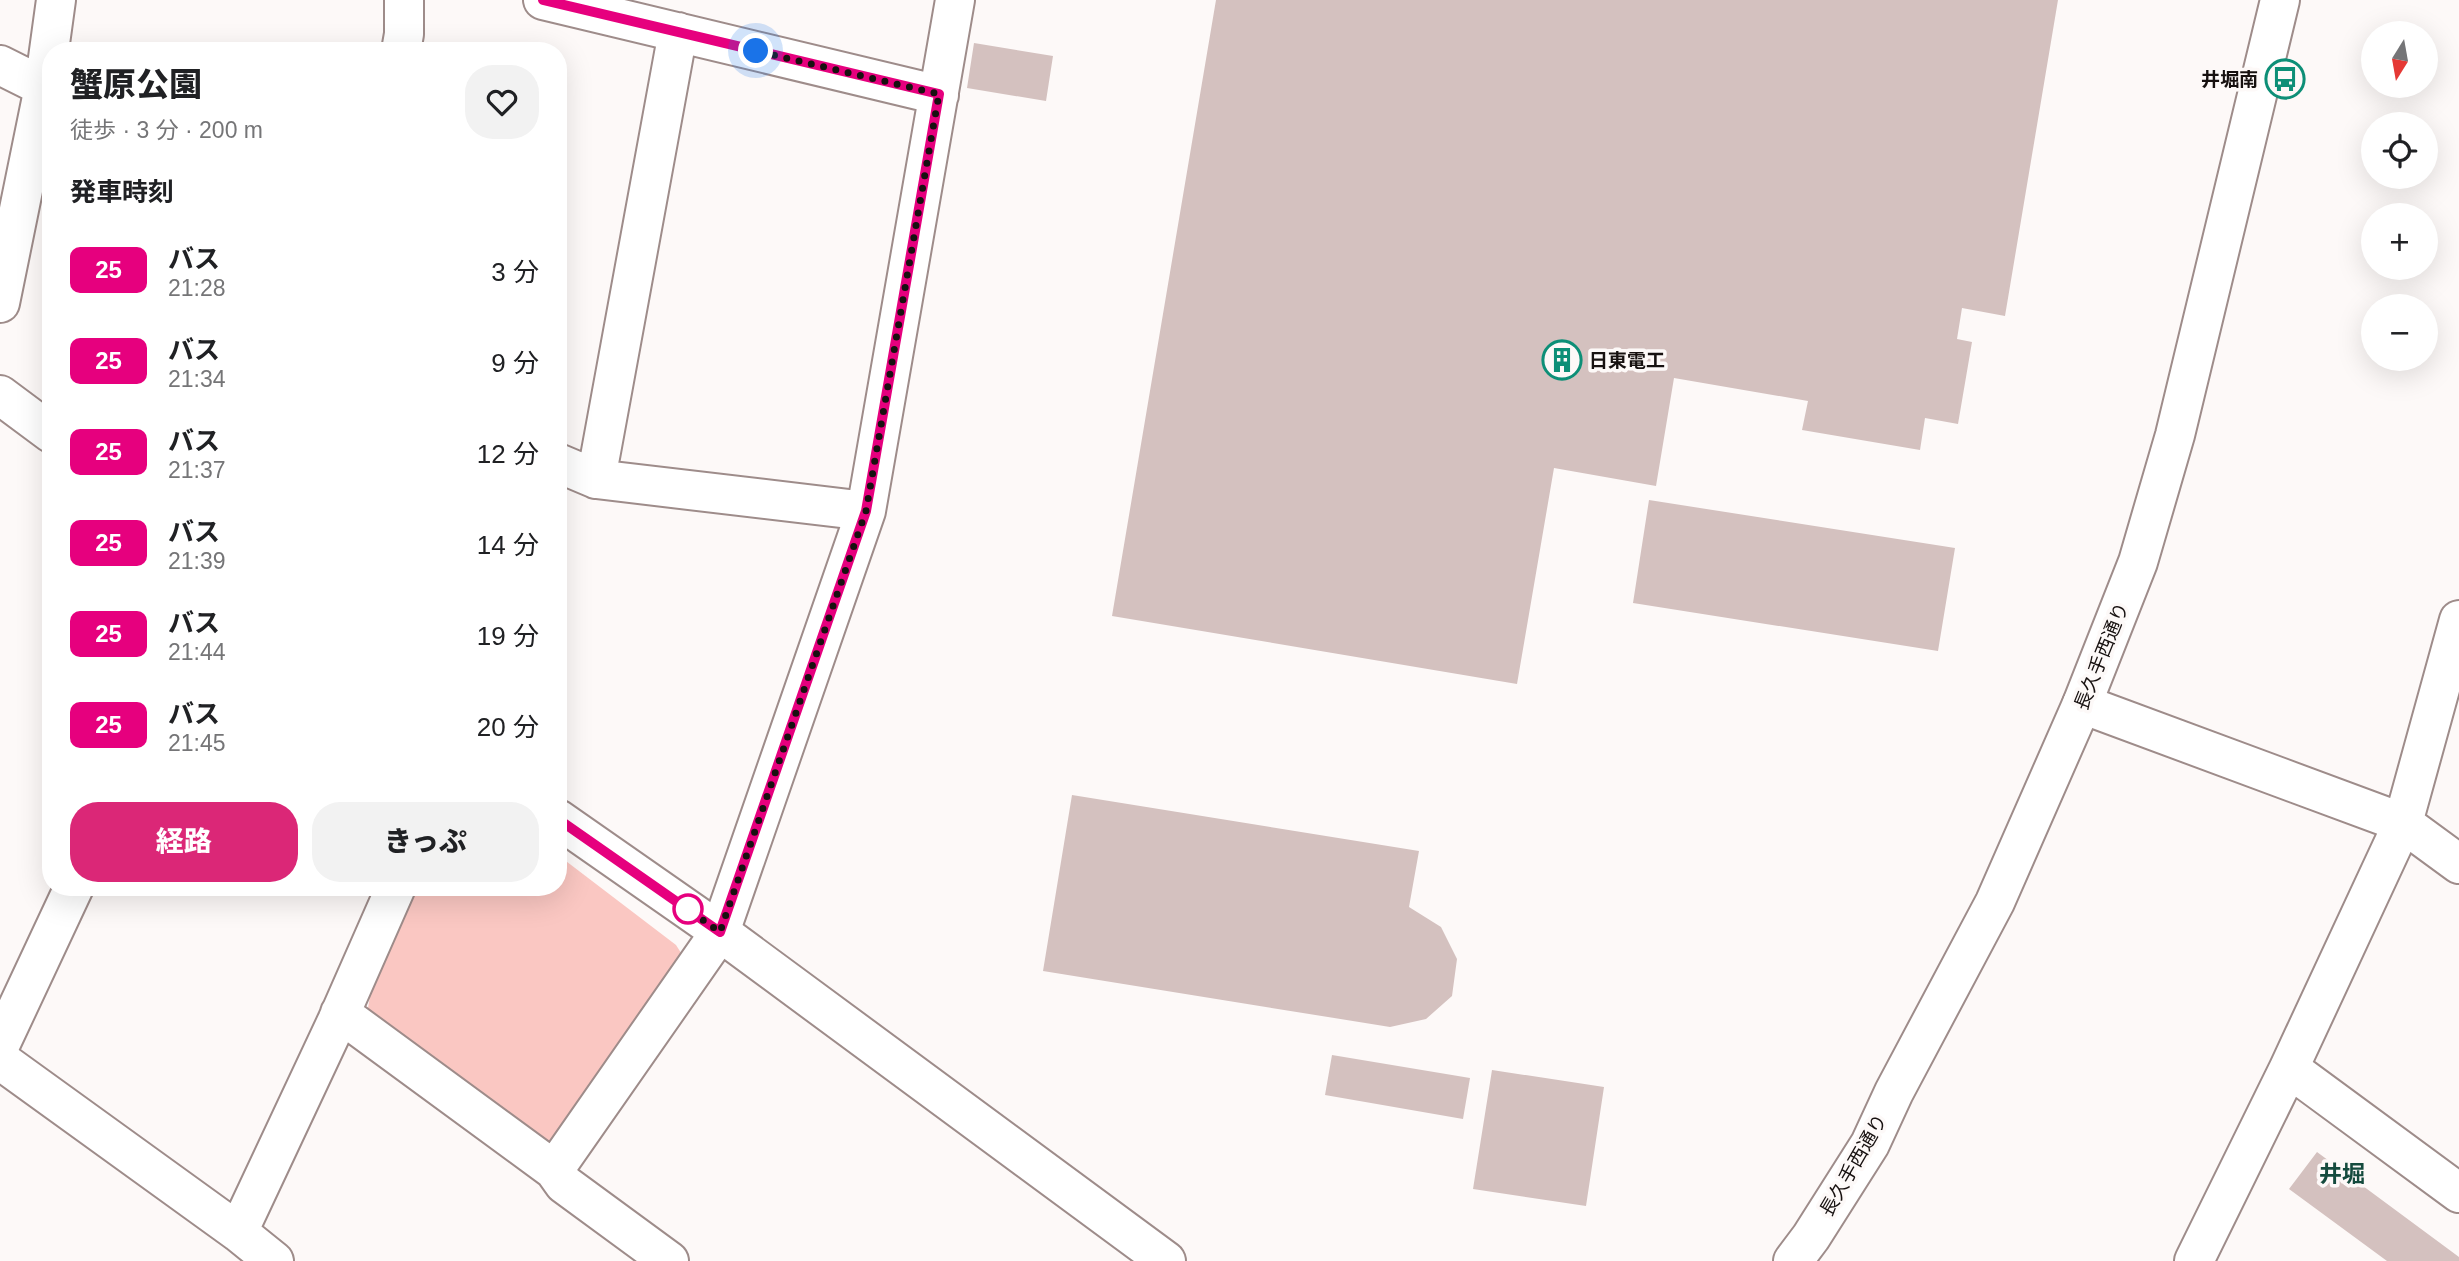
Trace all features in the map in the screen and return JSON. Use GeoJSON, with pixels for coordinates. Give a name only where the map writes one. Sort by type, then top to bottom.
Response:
{"type":"FeatureCollection","features":[{"type":"Feature","properties":{"kind":"street"},"geometry":{"type":"LineString","coordinates":[[51,42],[57,0]]}},
{"type":"Feature","properties":{"kind":"street"},"geometry":{"type":"LineString","coordinates":[[403,42],[404,0]]}},
{"type":"Feature","properties":{"kind":"street"},"geometry":{"type":"LineString","coordinates":[[543,0],[939,94]]}},
{"type":"Feature","properties":{"kind":"street"},"geometry":{"type":"LineString","coordinates":[[554,1170],[720,932],[866,511],[955,0]]}},
{"type":"Feature","properties":{"kind":"street","name":"長久手西通り"},"geometry":{"type":"LineString","coordinates":[[1793,1261],[1870,1144],[1894,1092],[1996,902],[2082,704],[2138,562],[2175,436],[2280,0]]}},
{"type":"Feature","properties":{"kind":"street"},"geometry":{"type":"LineString","coordinates":[[596,479],[678,32]]}},
{"type":"Feature","properties":{"kind":"street"},"geometry":{"type":"LineString","coordinates":[[0,65],[42,86]]}},
{"type":"Feature","properties":{"kind":"street"},"geometry":{"type":"LineString","coordinates":[[0,303],[42,97]]}},
{"type":"Feature","properties":{"kind":"street"},"geometry":{"type":"LineString","coordinates":[[0,395],[42,426]]}},
{"type":"Feature","properties":{"kind":"street"},"geometry":{"type":"LineString","coordinates":[[567,467],[596,479],[866,511]]}},
{"type":"Feature","properties":{"kind":"street"},"geometry":{"type":"LineString","coordinates":[[2194,1261],[2289,1068],[2403,823],[2459,620]]}},
{"type":"Feature","properties":{"kind":"street"},"geometry":{"type":"LineString","coordinates":[[2082,704],[2403,823],[2459,864]]}},
{"type":"Feature","properties":{"kind":"street"},"geometry":{"type":"LineString","coordinates":[[567,825],[720,932],[1166,1261]]}},
{"type":"Feature","properties":{"kind":"street"},"geometry":{"type":"LineString","coordinates":[[0,1045],[70,896]]}},
{"type":"Feature","properties":{"kind":"street"},"geometry":{"type":"LineString","coordinates":[[238,1232],[392,896]]}},
{"type":"Feature","properties":{"kind":"street"},"geometry":{"type":"LineString","coordinates":[[340,1013],[554,1170],[564,1184],[669,1261]]}},
{"type":"Feature","properties":{"kind":"street"},"geometry":{"type":"LineString","coordinates":[[0,1060],[274,1261]]}},
{"type":"Feature","properties":{"kind":"street"},"geometry":{"type":"LineString","coordinates":[[2289,1068],[2459,1193]]}},
{"type":"Feature","properties":{"kind":"shaded area"},"geometry":{"type":"Polygon","coordinates":[[[567,862],[676,945],[683,956],[548,1153],[367,1014],[371,990],[412,896],[567,896],[567,862]]]}},
{"type":"Feature","properties":{"kind":"building","name":"日東電工"},"geometry":{"type":"Polygon","coordinates":[[[1216,0],[2058,0],[2005,316],[1962,308],[1957,339],[1972,342],[1958,424],[1925,418],[1920,450],[1802,430],[1808,401],[1674,378],[1656,486],[1554,468],[1517,684],[1112,616],[1216,0]]]}},
{"type":"Feature","properties":{"kind":"building"},"geometry":{"type":"Polygon","coordinates":[[[974,43],[1053,56],[1046,101],[967,88],[974,43]]]}},
{"type":"Feature","properties":{"kind":"building"},"geometry":{"type":"Polygon","coordinates":[[[1649,500],[1955,548],[1938,651],[1633,603],[1649,500]]]}},
{"type":"Feature","properties":{"kind":"building"},"geometry":{"type":"Polygon","coordinates":[[[1072,795],[1419,851],[1409,907],[1441,927],[1457,959],[1452,996],[1426,1019],[1390,1027],[1043,971],[1072,795]]]}},
{"type":"Feature","properties":{"kind":"building"},"geometry":{"type":"Polygon","coordinates":[[[1332,1055],[1470,1078],[1463,1119],[1325,1095],[1332,1055]]]}},
{"type":"Feature","properties":{"kind":"building"},"geometry":{"type":"Polygon","coordinates":[[[1492,1070],[1604,1087],[1586,1206],[1473,1189],[1492,1070]]]}},
{"type":"Feature","properties":{"kind":"building"},"geometry":{"type":"Polygon","coordinates":[[[2317,1152],[2459,1257],[2459,1261],[2387,1261],[2289,1189],[2317,1152]]]}},
{"type":"Feature","properties":{"kind":"bus line","name":"25"},"geometry":{"type":"LineString","coordinates":[[543,0],[939,94],[866,511],[720,932],[567,825]]}},
{"type":"Feature","properties":{"kind":"place","name":"井堀南"},"geometry":{"type":"Point","coordinates":[2285,79]}},
{"type":"Feature","properties":{"kind":"place","name":"日東電工"},"geometry":{"type":"Point","coordinates":[1562,360]}},
{"type":"Feature","properties":{"kind":"district","name":"井堀"},"geometry":{"type":"Point","coordinates":[2342,1174]}},
{"type":"Feature","properties":{"kind":"route"},"geometry":{"type":"LineString","coordinates":[[688,909],[680,904],[720,932],[866,511],[939,94],[756,51]]}}]}
